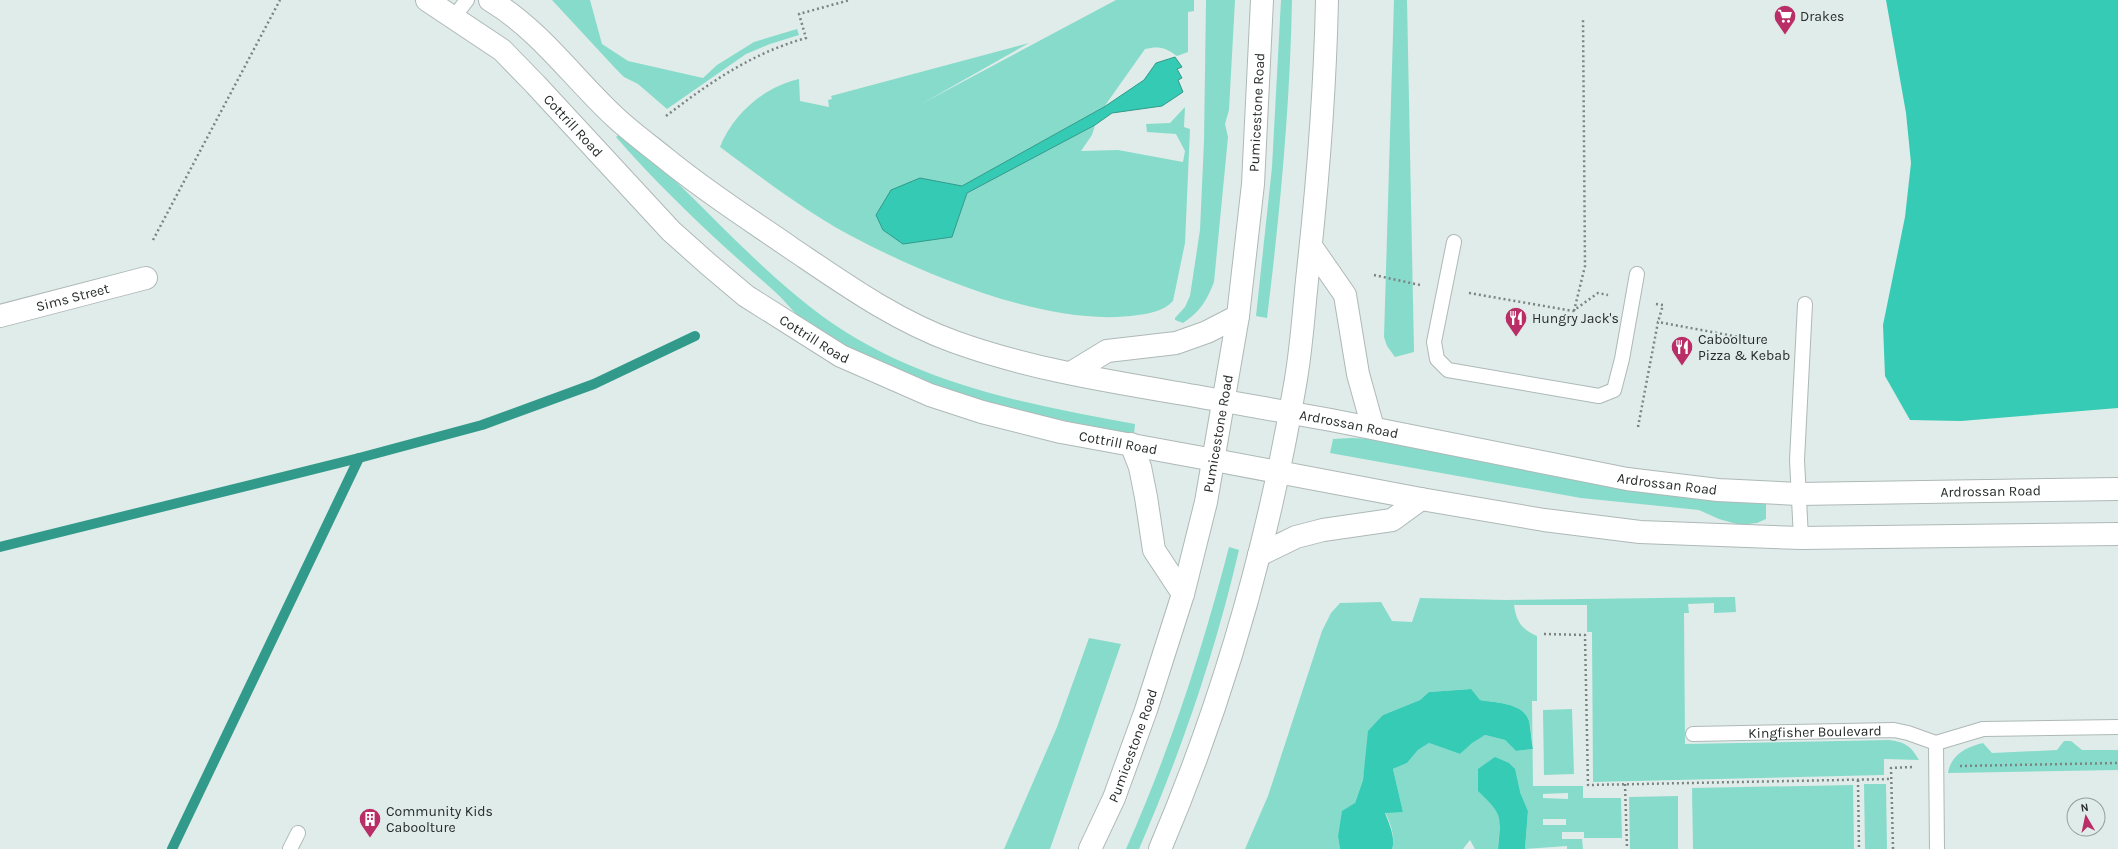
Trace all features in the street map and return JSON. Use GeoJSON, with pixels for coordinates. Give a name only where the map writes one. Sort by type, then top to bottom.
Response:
{"type":"FeatureCollection","features":[{"type":"Feature","properties":{"kind":"main road"},"geometry":{"type":"LineString","coordinates":[[490,0],[511,13],[535,34],[616,117],[672,163],[730,206],[836,278],[905,320],[954,342],[1018,362],[1224,401]]}},
{"type":"Feature","properties":{"kind":"main road","name":"Pumicestone Road"},"geometry":{"type":"LineString","coordinates":[[1090,849],[1114,798],[1146,710],[1183,594],[1206,502],[1238,316],[1253,184],[1262,0]]}},
{"type":"Feature","properties":{"kind":"main road"},"geometry":{"type":"LineString","coordinates":[[1160,849],[1179,805],[1207,725],[1259,555],[1289,413],[1298,366],[1311,246],[1324,90],[1327,0]]}},
{"type":"Feature","properties":{"kind":"main road","name":"Cottrill Road"},"geometry":{"type":"LineString","coordinates":[[430,1],[502,50],[671,231],[746,296],[840,356],[885,377],[982,412],[1061,432],[1277,472]]}},
{"type":"Feature","properties":{"kind":"main road"},"geometry":{"type":"LineString","coordinates":[[1311,246],[1345,294],[1358,374],[1373,428]]}},
{"type":"Feature","properties":{"kind":"main road","name":"Sims Street"},"geometry":{"type":"LineString","coordinates":[[0,316],[146,278]]}},
{"type":"Feature","properties":{"kind":"main road"},"geometry":{"type":"LineString","coordinates":[[1071,373],[1107,351],[1176,342],[1208,332],[1238,316]]}},
{"type":"Feature","properties":{"kind":"main road","name":"Ardrossan Road"},"geometry":{"type":"LineString","coordinates":[[1224,401],[1373,428],[1627,479],[1718,490],[1798,494],[2118,489]]}},
{"type":"Feature","properties":{"kind":"main road"},"geometry":{"type":"LineString","coordinates":[[1131,444],[1140,467],[1154,550],[1183,594]]}},
{"type":"Feature","properties":{"kind":"main road"},"geometry":{"type":"LineString","coordinates":[[1277,472],[1544,520],[1640,532],[1802,538],[2118,534]]}},
{"type":"Feature","properties":{"kind":"main road"},"geometry":{"type":"LineString","coordinates":[[1259,555],[1303,535],[1323,530],[1392,520],[1421,499]]}},
{"type":"Feature","properties":{"kind":"lane"},"geometry":{"type":"LineString","coordinates":[[454,17],[467,0]]}},
{"type":"Feature","properties":{"kind":"lane"},"geometry":{"type":"LineString","coordinates":[[1454,242],[1434,342],[1437,359],[1448,370],[1599,396],[1614,390],[1622,359],[1637,274]]}},
{"type":"Feature","properties":{"kind":"lane"},"geometry":{"type":"LineString","coordinates":[[1802,538],[1797,460],[1805,304]]}},
{"type":"Feature","properties":{"kind":"lane"},"geometry":{"type":"LineString","coordinates":[[1937,849],[1936,743],[1983,728],[2118,727]]}},
{"type":"Feature","properties":{"kind":"lane","name":"Kingfisher Boulevard"},"geometry":{"type":"LineString","coordinates":[[1693,734],[1894,730],[1908,733],[1936,743]]}},
{"type":"Feature","properties":{"kind":"lane"},"geometry":{"type":"LineString","coordinates":[[290,849],[298,833]]}},
{"type":"Feature","properties":{"kind":"path"},"geometry":{"type":"LineString","coordinates":[[153,240],[280,0]]}},
{"type":"Feature","properties":{"kind":"path"},"geometry":{"type":"LineString","coordinates":[[666,116],[693,95],[742,63],[778,46],[806,38],[799,14],[850,0]]}},
{"type":"Feature","properties":{"kind":"path"},"geometry":{"type":"LineString","coordinates":[[1374,275],[1445,289],[1574,311],[1585,266],[1583,19]]}},
{"type":"Feature","properties":{"kind":"path"},"geometry":{"type":"LineString","coordinates":[[1638,427],[1658,322],[1766,342]]}},
{"type":"Feature","properties":{"kind":"path"},"geometry":{"type":"LineString","coordinates":[[1893,849],[1891,768],[2118,762]]}},
{"type":"Feature","properties":{"kind":"path"},"geometry":{"type":"LineString","coordinates":[[1858,780],[1859,849]]}},
{"type":"Feature","properties":{"kind":"path"},"geometry":{"type":"LineString","coordinates":[[1626,784],[1627,849]]}},
{"type":"Feature","properties":{"kind":"shaded area"},"geometry":{"type":"Polygon","coordinates":[[[552,0],[590,0],[602,44],[628,61],[703,78],[717,65],[754,42],[797,29],[799,35],[770,44],[746,54],[667,109],[638,84],[624,77],[552,0]]]}},
{"type":"Feature","properties":{"kind":"shaded area"},"geometry":{"type":"Polygon","coordinates":[[[1116,0],[1194,0],[1194,11],[1188,12],[1188,52],[1177,56],[1161,48],[1145,49],[1104,107],[962,186],[920,178],[952,237],[967,193],[1095,125],[1092,135],[1081,151],[1118,150],[1183,162],[1185,151],[1176,134],[1147,132],[1146,124],[1170,123],[1185,107],[1184,127],[1190,129],[1185,243],[1173,301],[1157,311],[1138,315],[1105,317],[1070,314],[1033,307],[959,285],[891,256],[842,231],[789,197],[720,147],[726,135],[741,113],[762,95],[786,83],[799,79],[800,101],[829,107],[828,100],[832,99],[831,96],[1029,43],[923,103],[1116,0]]]}},
{"type":"Feature","properties":{"kind":"shaded area"},"geometry":{"type":"Polygon","coordinates":[[[1206,0],[1235,0],[1229,110],[1225,124],[1228,137],[1214,282],[1202,305],[1189,319],[1183,323],[1175,320],[1175,318],[1185,307],[1190,296],[1200,230],[1204,141],[1206,0]]]}},
{"type":"Feature","properties":{"kind":"shaded area"},"geometry":{"type":"Polygon","coordinates":[[[1281,0],[1292,0],[1291,40],[1284,159],[1267,318],[1256,316],[1272,167],[1281,0]]]}},
{"type":"Feature","properties":{"kind":"shaded area"},"geometry":{"type":"Polygon","coordinates":[[[1394,0],[1407,0],[1414,352],[1395,357],[1387,346],[1384,337],[1394,0]]]}},
{"type":"Feature","properties":{"kind":"shaded area"},"geometry":{"type":"Polygon","coordinates":[[[1886,0],[2118,0],[2118,408],[1961,421],[1910,420],[1885,376],[1883,325],[1905,217],[1911,163],[1906,113],[1886,0]]]}},
{"type":"Feature","properties":{"kind":"shaded area"},"geometry":{"type":"Polygon","coordinates":[[[1175,57],[1182,67],[1177,69],[1182,78],[1178,80],[1183,92],[1162,106],[1112,113],[1095,125],[967,193],[952,237],[903,244],[883,230],[876,215],[891,190],[920,178],[962,186],[1104,107],[1144,80],[1156,63],[1175,57]]]}},
{"type":"Feature","properties":{"kind":"shaded area"},"geometry":{"type":"Polygon","coordinates":[[[622,132],[646,153],[784,286],[845,332],[883,353],[923,371],[1006,397],[1135,424],[1134,434],[1050,418],[1009,408],[928,383],[850,349],[813,328],[802,320],[778,295],[712,235],[653,178],[616,137],[622,132]]]}},
{"type":"Feature","properties":{"kind":"shaded area"},"geometry":{"type":"Polygon","coordinates":[[[1352,438],[1393,440],[1766,499],[1766,519],[1757,523],[1740,525],[1719,519],[1699,510],[1581,498],[1330,453],[1333,439],[1352,438]]]}},
{"type":"Feature","properties":{"kind":"shaded area"},"geometry":{"type":"Polygon","coordinates":[[[1229,547],[1239,550],[1219,627],[1196,702],[1169,776],[1139,849],[1126,849],[1157,775],[1184,700],[1208,624],[1229,547]]]}},
{"type":"Feature","properties":{"kind":"shaded area"},"geometry":{"type":"Polygon","coordinates":[[[1735,597],[1736,612],[1714,613],[1714,603],[1688,604],[1689,613],[1684,613],[1685,744],[1889,740],[1899,742],[1910,748],[1919,760],[1884,759],[1884,775],[1593,782],[1592,632],[1587,632],[1587,605],[1514,605],[1518,620],[1527,631],[1537,636],[1537,701],[1532,701],[1533,746],[1529,721],[1521,710],[1508,704],[1480,700],[1470,689],[1429,692],[1420,700],[1383,715],[1366,758],[1363,780],[1355,803],[1338,837],[1340,849],[1245,849],[1268,796],[1322,631],[1331,613],[1340,603],[1381,602],[1392,621],[1412,622],[1420,598],[1505,600],[1735,597]]]}},
{"type":"Feature","properties":{"kind":"shaded area"},"geometry":{"type":"Polygon","coordinates":[[[1089,638],[1121,644],[1050,849],[1004,849],[1057,727],[1089,638]]]}},
{"type":"Feature","properties":{"kind":"shaded area"},"geometry":{"type":"Polygon","coordinates":[[[1471,689],[1480,700],[1508,704],[1521,710],[1526,715],[1530,724],[1533,749],[1516,751],[1505,740],[1485,735],[1472,743],[1460,754],[1429,743],[1418,750],[1407,763],[1393,769],[1403,812],[1385,813],[1393,836],[1392,849],[1340,849],[1338,837],[1342,811],[1355,803],[1363,780],[1368,731],[1383,715],[1420,700],[1429,692],[1471,689]]]}},
{"type":"Feature","properties":{"kind":"shaded area"},"geometry":{"type":"Polygon","coordinates":[[[1572,709],[1574,774],[1544,775],[1543,710],[1572,709]]]}},
{"type":"Feature","properties":{"kind":"shaded area"},"geometry":{"type":"Polygon","coordinates":[[[1485,735],[1505,740],[1516,751],[1533,749],[1533,786],[1583,786],[1583,798],[1621,798],[1622,838],[1584,838],[1584,832],[1562,832],[1562,839],[1582,839],[1583,849],[1567,849],[1567,846],[1525,849],[1528,811],[1520,792],[1497,809],[1500,822],[1498,849],[1475,849],[1470,840],[1463,849],[1392,849],[1393,835],[1385,812],[1403,812],[1393,769],[1407,763],[1418,750],[1429,743],[1460,754],[1472,742],[1485,735]],[[1568,793],[1543,794],[1543,798],[1568,799],[1568,793]],[[1543,819],[1543,825],[1566,825],[1566,819],[1543,819]]]}},
{"type":"Feature","properties":{"kind":"shaded area"},"geometry":{"type":"Polygon","coordinates":[[[2064,741],[2071,741],[2082,750],[2118,750],[2118,770],[1948,773],[1952,761],[1956,756],[1966,749],[1983,743],[1992,753],[2057,750],[2064,741]]]}},
{"type":"Feature","properties":{"kind":"shaded area"},"geometry":{"type":"Polygon","coordinates":[[[1495,757],[1509,763],[1515,769],[1520,792],[1528,811],[1525,849],[1498,849],[1500,822],[1498,816],[1492,805],[1478,791],[1478,769],[1495,757]]]}},
{"type":"Feature","properties":{"kind":"shaded area"},"geometry":{"type":"Polygon","coordinates":[[[1864,784],[1886,784],[1887,849],[1865,849],[1864,784]]]}},
{"type":"Feature","properties":{"kind":"shaded area"},"geometry":{"type":"Polygon","coordinates":[[[1853,785],[1854,849],[1693,849],[1692,788],[1853,785]]]}},
{"type":"Feature","properties":{"kind":"shaded area"},"geometry":{"type":"Polygon","coordinates":[[[1678,796],[1678,849],[1630,849],[1629,797],[1678,796]]]}},
{"type":"Feature","properties":{"kind":"waterway"},"geometry":{"type":"LineString","coordinates":[[0,547],[359,458],[482,425],[594,384],[695,336]]}},
{"type":"Feature","properties":{"kind":"waterway"},"geometry":{"type":"LineString","coordinates":[[172,849],[359,458]]}},
{"type":"Feature","properties":{"kind":"place","name":"Drakes"},"geometry":{"type":"Point","coordinates":[1785,36]}},
{"type":"Feature","properties":{"kind":"place","name":"Hungry Jack's"},"geometry":{"type":"Point","coordinates":[1516,338]}},
{"type":"Feature","properties":{"kind":"place","name":"Caboolture Pizza & Kebab"},"geometry":{"type":"Point","coordinates":[1682,366]}},
{"type":"Feature","properties":{"kind":"place","name":"Community Kids Caboolture"},"geometry":{"type":"Point","coordinates":[370,838]}}]}
